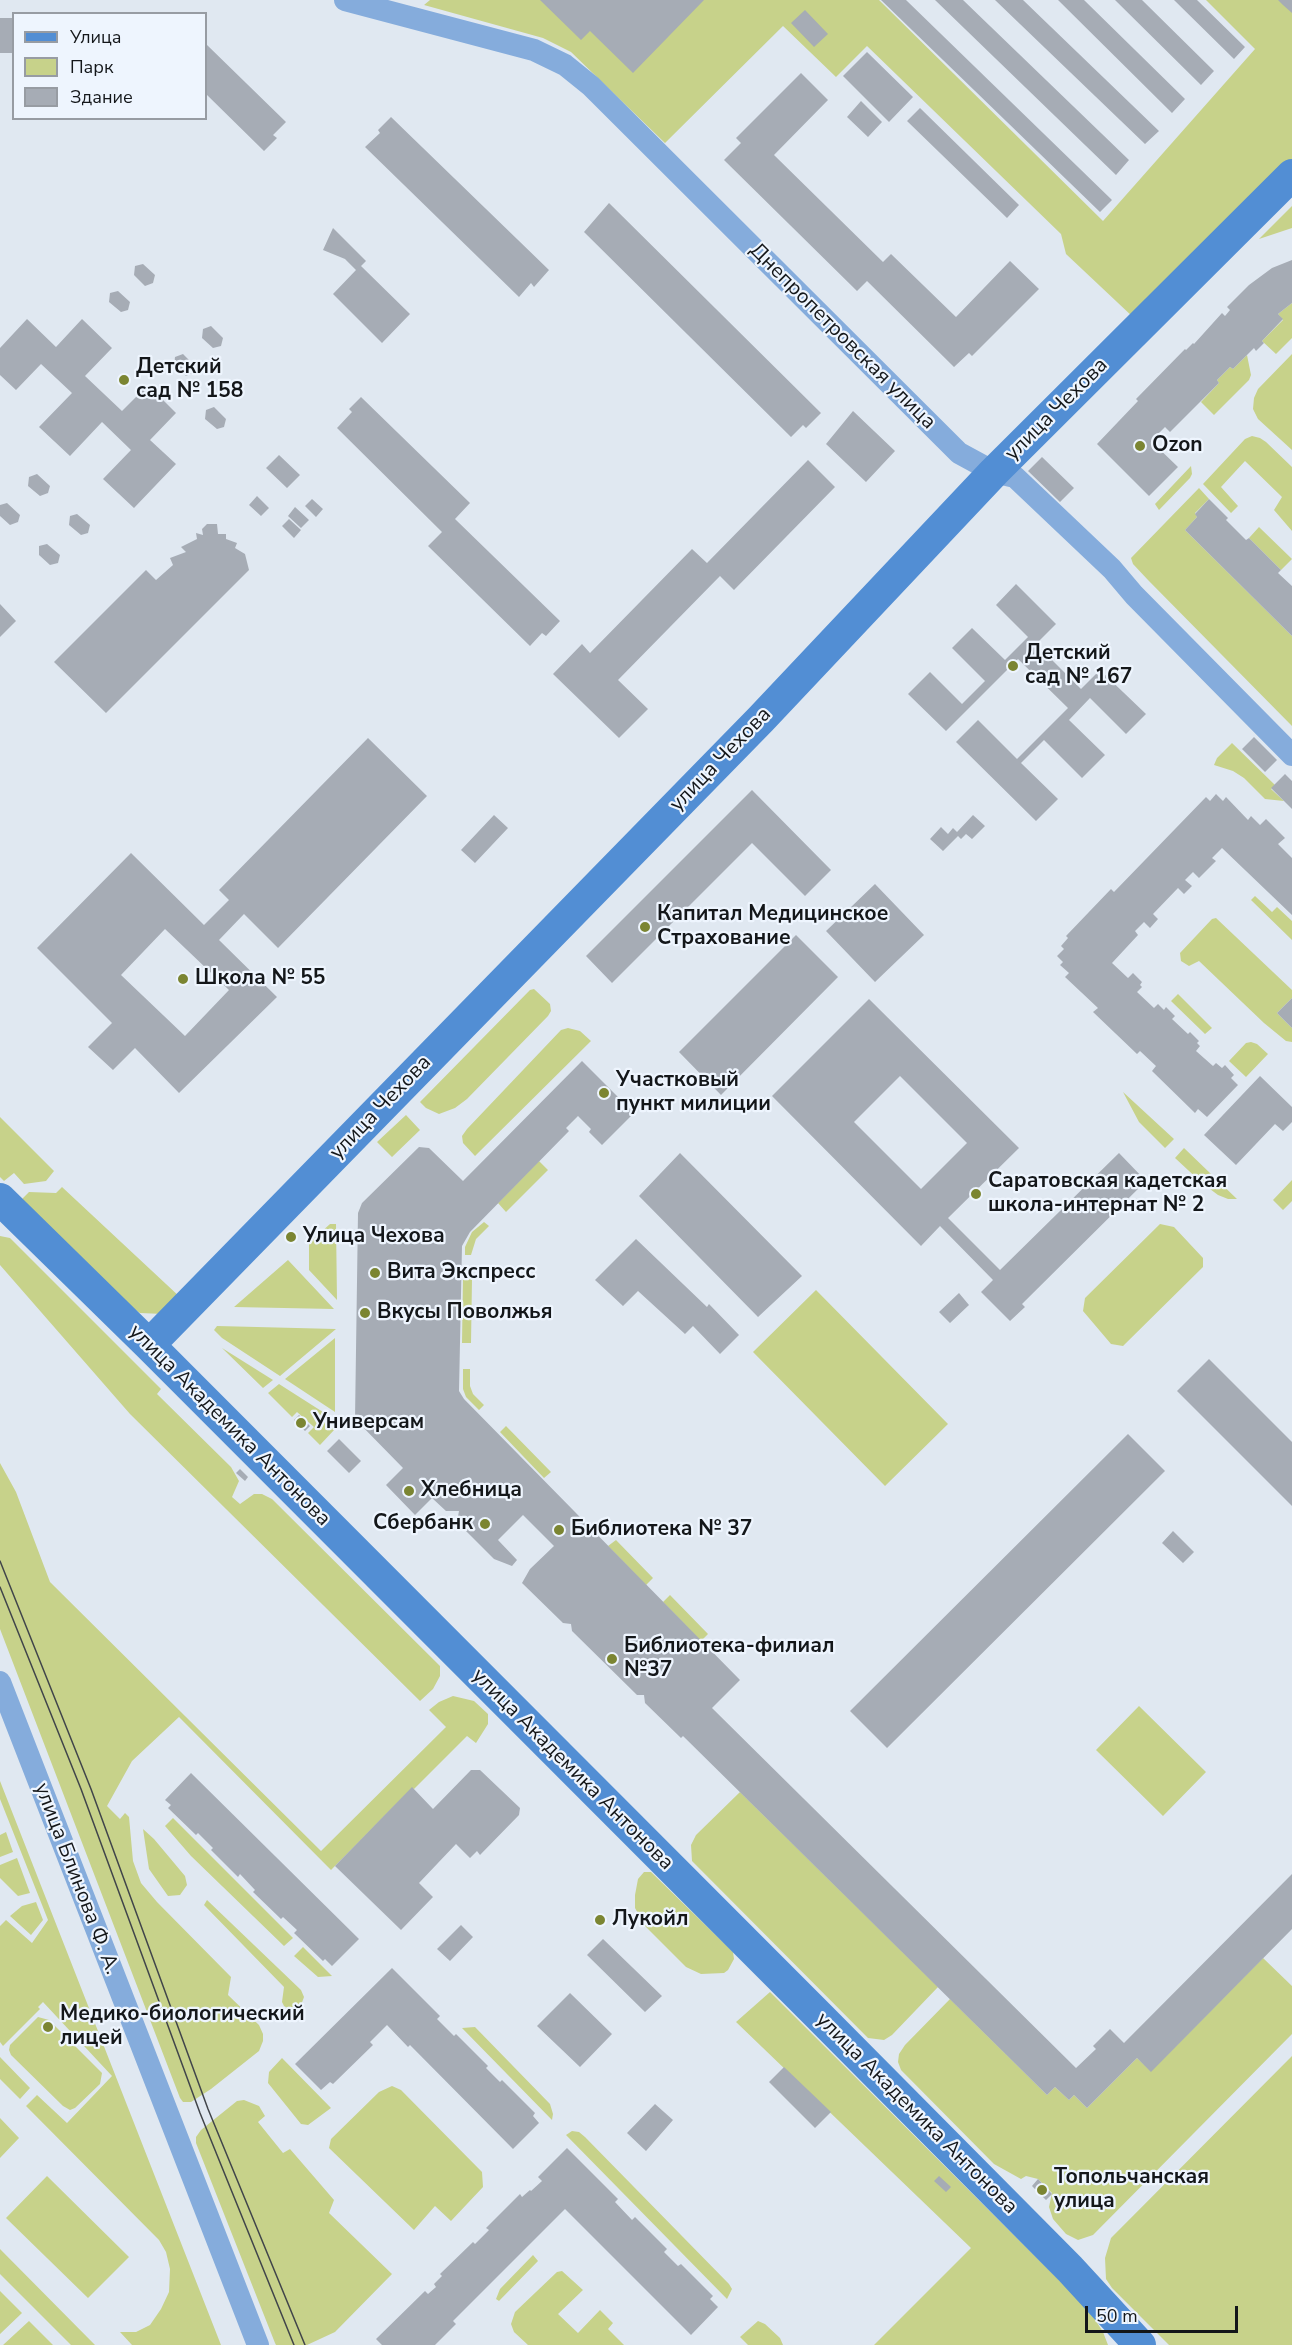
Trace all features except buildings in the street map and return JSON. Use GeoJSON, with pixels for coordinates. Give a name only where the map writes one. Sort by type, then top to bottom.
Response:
{"type":"FeatureCollection","features":[{"type":"Feature","properties":{"kind":"street","name":"Днепропетровская улица"},"geometry":{"type":"LineString","coordinates":[[345,0],[534,50],[565,65],[591,86],[959,453],[994,472],[1015,477],[1023,484],[1112,569],[1134,595],[1292,755]]}},
{"type":"Feature","properties":{"kind":"street","name":"улица Чехова"},"geometry":{"type":"LineString","coordinates":[[148,1344],[729,752],[994,472],[1292,175]]}},
{"type":"Feature","properties":{"kind":"street","name":"улица Академика Антонова"},"geometry":{"type":"LineString","coordinates":[[0,1199],[148,1344],[1070,2269],[1140,2345]]}},
{"type":"Feature","properties":{"kind":"street","name":"улица Блинова Ф. А."},"geometry":{"type":"LineString","coordinates":[[0,1682],[258,2345]]}},
{"type":"Feature","properties":{"kind":"green space"},"geometry":{"type":"Polygon","coordinates":[[[430,0],[879,0],[1103,221],[1255,49],[1206,0],[1292,0],[1292,159],[1134,318],[1066,254],[1061,234],[867,46],[836,77],[783,26],[665,143],[571,52],[543,38],[424,5],[430,0]]]}},
{"type":"Feature","properties":{"kind":"green space"},"geometry":{"type":"Polygon","coordinates":[[[1292,206],[1292,228],[1259,239],[1292,206]]]}},
{"type":"Feature","properties":{"kind":"green space"},"geometry":{"type":"Polygon","coordinates":[[[1292,303],[1292,338],[1276,354],[1262,341],[1283,320],[1278,314],[1292,303]]]}},
{"type":"Feature","properties":{"kind":"green space"},"geometry":{"type":"Polygon","coordinates":[[[1292,354],[1292,450],[1258,419],[1253,409],[1258,389],[1292,354]]]}},
{"type":"Feature","properties":{"kind":"green space"},"geometry":{"type":"Polygon","coordinates":[[[1247,355],[1251,375],[1249,380],[1214,415],[1201,402],[1219,383],[1217,380],[1247,355]]]}},
{"type":"Feature","properties":{"kind":"green space"},"geometry":{"type":"Polygon","coordinates":[[[1252,436],[1266,442],[1292,467],[1292,531],[1274,510],[1282,497],[1245,461],[1221,487],[1238,506],[1231,513],[1203,484],[1245,439],[1252,436]]]}},
{"type":"Feature","properties":{"kind":"green space"},"geometry":{"type":"Polygon","coordinates":[[[1191,466],[1190,478],[1159,510],[1155,504],[1191,466]]]}},
{"type":"Feature","properties":{"kind":"green space"},"geometry":{"type":"Polygon","coordinates":[[[1199,488],[1209,499],[1195,513],[1197,517],[1185,530],[1292,636],[1292,726],[1133,564],[1131,558],[1199,488]]]}},
{"type":"Feature","properties":{"kind":"green space"},"geometry":{"type":"Polygon","coordinates":[[[1259,527],[1292,559],[1281,570],[1249,538],[1259,527]]]}},
{"type":"Feature","properties":{"kind":"green space"},"geometry":{"type":"Polygon","coordinates":[[[1232,743],[1275,785],[1271,789],[1284,801],[1265,799],[1244,778],[1233,771],[1214,765],[1217,758],[1232,743]]]}},
{"type":"Feature","properties":{"kind":"green space"},"geometry":{"type":"Polygon","coordinates":[[[1255,896],[1272,912],[1277,907],[1292,921],[1292,940],[1251,900],[1255,896]]]}},
{"type":"Feature","properties":{"kind":"green space"},"geometry":{"type":"Polygon","coordinates":[[[1216,918],[1292,990],[1292,998],[1277,1013],[1292,1028],[1292,1042],[1286,1041],[1264,1023],[1199,961],[1189,966],[1181,961],[1180,953],[1212,919],[1216,918]]]}},
{"type":"Feature","properties":{"kind":"green space"},"geometry":{"type":"Polygon","coordinates":[[[534,989],[550,1004],[551,1011],[548,1016],[467,1099],[455,1108],[439,1114],[426,1108],[420,1102],[530,990],[534,989]]]}},
{"type":"Feature","properties":{"kind":"green space"},"geometry":{"type":"Polygon","coordinates":[[[1178,994],[1212,1028],[1205,1034],[1171,1001],[1178,994]]]}},
{"type":"Feature","properties":{"kind":"green space"},"geometry":{"type":"Polygon","coordinates":[[[568,1028],[580,1031],[591,1041],[475,1156],[463,1143],[462,1136],[467,1129],[561,1030],[568,1028]]]}},
{"type":"Feature","properties":{"kind":"green space"},"geometry":{"type":"Polygon","coordinates":[[[1246,1043],[1257,1044],[1268,1054],[1246,1077],[1229,1061],[1246,1043]]]}},
{"type":"Feature","properties":{"kind":"green space"},"geometry":{"type":"Polygon","coordinates":[[[1123,1092],[1174,1139],[1165,1148],[1139,1122],[1123,1092]]]}},
{"type":"Feature","properties":{"kind":"green space"},"geometry":{"type":"Polygon","coordinates":[[[406,1115],[420,1130],[392,1157],[377,1142],[406,1115]]]}},
{"type":"Feature","properties":{"kind":"green space"},"geometry":{"type":"Polygon","coordinates":[[[0,1117],[54,1171],[46,1181],[24,1184],[14,1173],[4,1181],[0,1177],[0,1117]]]}},
{"type":"Feature","properties":{"kind":"green space"},"geometry":{"type":"Polygon","coordinates":[[[1184,1148],[1237,1199],[1228,1199],[1218,1195],[1175,1158],[1184,1148]]]}},
{"type":"Feature","properties":{"kind":"green space"},"geometry":{"type":"Polygon","coordinates":[[[539,1161],[548,1170],[506,1212],[498,1203],[539,1161]]]}},
{"type":"Feature","properties":{"kind":"green space"},"geometry":{"type":"Polygon","coordinates":[[[1292,1180],[1292,1201],[1283,1210],[1273,1200],[1292,1180]]]}},
{"type":"Feature","properties":{"kind":"green space"},"geometry":{"type":"Polygon","coordinates":[[[62,1187],[181,1298],[163,1314],[140,1313],[131,1307],[22,1199],[29,1192],[56,1193],[62,1187]]]}},
{"type":"Feature","properties":{"kind":"green space"},"geometry":{"type":"Polygon","coordinates":[[[484,1222],[489,1226],[476,1239],[471,1255],[465,1255],[465,1247],[472,1232],[484,1222]]]}},
{"type":"Feature","properties":{"kind":"green space"},"geometry":{"type":"Polygon","coordinates":[[[330,1224],[336,1224],[337,1300],[309,1270],[309,1243],[330,1224]]]}},
{"type":"Feature","properties":{"kind":"green space"},"geometry":{"type":"Polygon","coordinates":[[[1160,1224],[1174,1227],[1203,1258],[1203,1267],[1123,1346],[1111,1344],[1083,1311],[1085,1298],[1160,1224]]]}},
{"type":"Feature","properties":{"kind":"green space"},"geometry":{"type":"Polygon","coordinates":[[[0,1236],[10,1238],[161,1389],[157,1394],[231,1467],[239,1481],[232,1497],[240,1504],[254,1494],[262,1494],[272,1499],[440,1666],[440,1676],[433,1689],[420,1701],[130,1414],[0,1265],[0,1236]]]}},
{"type":"Feature","properties":{"kind":"green space"},"geometry":{"type":"Polygon","coordinates":[[[288,1260],[334,1309],[234,1307],[288,1260]]]}},
{"type":"Feature","properties":{"kind":"green space"},"geometry":{"type":"Polygon","coordinates":[[[463,1278],[472,1279],[471,1343],[462,1343],[463,1278]]]}},
{"type":"Feature","properties":{"kind":"green space"},"geometry":{"type":"Polygon","coordinates":[[[816,1290],[948,1424],[885,1486],[753,1352],[816,1290]]]}},
{"type":"Feature","properties":{"kind":"green space"},"geometry":{"type":"Polygon","coordinates":[[[217,1326],[336,1329],[280,1376],[222,1338],[214,1330],[217,1326]]]}},
{"type":"Feature","properties":{"kind":"green space"},"geometry":{"type":"Polygon","coordinates":[[[335,1338],[335,1412],[285,1379],[335,1338]]]}},
{"type":"Feature","properties":{"kind":"green space"},"geometry":{"type":"Polygon","coordinates":[[[222,1348],[273,1380],[263,1388],[222,1348]]]}},
{"type":"Feature","properties":{"kind":"green space"},"geometry":{"type":"Polygon","coordinates":[[[463,1369],[470,1369],[470,1386],[473,1394],[484,1405],[479,1410],[466,1397],[463,1389],[463,1369]]]}},
{"type":"Feature","properties":{"kind":"green space"},"geometry":{"type":"Polygon","coordinates":[[[279,1384],[337,1421],[335,1429],[320,1445],[308,1433],[314,1427],[297,1412],[292,1417],[268,1393],[279,1384]]]}},
{"type":"Feature","properties":{"kind":"green space"},"geometry":{"type":"Polygon","coordinates":[[[506,1426],[551,1472],[544,1478],[500,1432],[506,1426]]]}},
{"type":"Feature","properties":{"kind":"green space"},"geometry":{"type":"Polygon","coordinates":[[[0,1463],[16,1492],[50,1582],[321,1851],[446,1727],[429,1710],[439,1702],[453,1696],[474,1701],[488,1714],[488,1724],[476,1743],[467,1736],[331,1870],[179,1717],[132,1761],[107,1806],[120,1819],[125,1813],[129,1817],[133,1861],[141,1883],[231,1977],[228,1995],[259,2025],[263,2034],[259,2051],[191,2102],[183,2102],[180,2098],[0,1629],[0,1463]]]}},
{"type":"Feature","properties":{"kind":"green space"},"geometry":{"type":"Polygon","coordinates":[[[616,1540],[653,1578],[646,1585],[608,1546],[616,1540]]]}},
{"type":"Feature","properties":{"kind":"green space"},"geometry":{"type":"Polygon","coordinates":[[[670,1595],[708,1634],[701,1641],[663,1602],[670,1595]]]}},
{"type":"Feature","properties":{"kind":"green space"},"geometry":{"type":"Polygon","coordinates":[[[1139,1706],[1206,1772],[1163,1816],[1096,1750],[1139,1706]]]}},
{"type":"Feature","properties":{"kind":"green space"},"geometry":{"type":"Polygon","coordinates":[[[0,1781],[221,2345],[132,2345],[120,2332],[136,2332],[150,2325],[161,2309],[169,2292],[170,2269],[166,2252],[159,2240],[26,2106],[37,2095],[67,2123],[112,2076],[43,2002],[38,2007],[40,2009],[3,2046],[0,2042],[0,1926],[6,1920],[32,1943],[48,1920],[0,1799],[0,1781]]]}},
{"type":"Feature","properties":{"kind":"green space"},"geometry":{"type":"Polygon","coordinates":[[[740,1792],[938,1987],[892,2035],[884,2040],[868,2038],[692,1861],[691,1845],[696,1835],[740,1792]]]}},
{"type":"Feature","properties":{"kind":"green space"},"geometry":{"type":"Polygon","coordinates":[[[173,1818],[293,1938],[284,1946],[191,1856],[165,1826],[173,1818]]]}},
{"type":"Feature","properties":{"kind":"green space"},"geometry":{"type":"Polygon","coordinates":[[[143,1829],[185,1876],[187,1885],[180,1895],[168,1896],[149,1869],[143,1829]]]}},
{"type":"Feature","properties":{"kind":"green space"},"geometry":{"type":"Polygon","coordinates":[[[6,1832],[13,1852],[0,1857],[0,1835],[6,1832]]]}},
{"type":"Feature","properties":{"kind":"green space"},"geometry":{"type":"Polygon","coordinates":[[[17,1858],[30,1893],[18,1896],[0,1878],[0,1865],[17,1858]]]}},
{"type":"Feature","properties":{"kind":"green space"},"geometry":{"type":"Polygon","coordinates":[[[644,1872],[651,1872],[733,1952],[734,1959],[728,1970],[724,1973],[701,1974],[686,1967],[645,1926],[635,1908],[638,1879],[644,1872]]]}},
{"type":"Feature","properties":{"kind":"green space"},"geometry":{"type":"Polygon","coordinates":[[[207,1900],[301,1990],[304,1997],[300,2008],[291,2010],[284,2006],[282,2002],[284,1987],[204,1905],[207,1900]]]}},
{"type":"Feature","properties":{"kind":"green space"},"geometry":{"type":"Polygon","coordinates":[[[36,1902],[43,1920],[31,1935],[10,1916],[22,1906],[36,1902]]]}},
{"type":"Feature","properties":{"kind":"green space"},"geometry":{"type":"Polygon","coordinates":[[[303,1947],[332,1976],[318,1977],[294,1956],[303,1947]]]}},
{"type":"Feature","properties":{"kind":"green space"},"geometry":{"type":"Polygon","coordinates":[[[1263,1958],[1292,1986],[1292,2034],[1093,2235],[1078,2240],[1066,2234],[1053,2219],[1049,2207],[1052,2193],[1038,2179],[1026,2176],[1021,2179],[994,2164],[901,2070],[898,2062],[899,2054],[905,2045],[950,1999],[1047,2095],[1055,2087],[1069,2100],[1074,2095],[1087,2108],[1137,2058],[1151,2071],[1263,1958]]]}},
{"type":"Feature","properties":{"kind":"green space"},"geometry":{"type":"Polygon","coordinates":[[[770,1992],[1089,2310],[1103,2332],[1108,2345],[874,2345],[971,2248],[736,2022],[770,1992]]]}},
{"type":"Feature","properties":{"kind":"green space"},"geometry":{"type":"Polygon","coordinates":[[[38,2017],[49,2020],[102,2073],[100,2084],[70,2110],[63,2106],[11,2055],[9,2050],[10,2045],[38,2017]]]}},
{"type":"Feature","properties":{"kind":"green space"},"geometry":{"type":"Polygon","coordinates":[[[475,2027],[550,2104],[552,2120],[462,2028],[475,2027]]]}},
{"type":"Feature","properties":{"kind":"green space"},"geometry":{"type":"Polygon","coordinates":[[[1292,2056],[1292,2345],[1169,2345],[1112,2288],[1106,2279],[1105,2258],[1111,2238],[1292,2056]]]}},
{"type":"Feature","properties":{"kind":"green space"},"geometry":{"type":"Polygon","coordinates":[[[0,2057],[30,2088],[20,2099],[0,2079],[0,2057]]]}},
{"type":"Feature","properties":{"kind":"green space"},"geometry":{"type":"Polygon","coordinates":[[[282,2058],[331,2108],[308,2125],[301,2124],[268,2083],[269,2072],[282,2058]]]}},
{"type":"Feature","properties":{"kind":"green space"},"geometry":{"type":"Polygon","coordinates":[[[392,2086],[401,2090],[482,2172],[483,2187],[451,2221],[435,2206],[414,2230],[329,2148],[331,2139],[379,2092],[392,2086]]]}},
{"type":"Feature","properties":{"kind":"green space"},"geometry":{"type":"Polygon","coordinates":[[[244,2100],[259,2106],[265,2116],[258,2122],[283,2153],[290,2149],[334,2200],[329,2213],[392,2274],[335,2332],[307,2345],[276,2345],[196,2143],[196,2137],[201,2130],[237,2101],[244,2100]]]}},
{"type":"Feature","properties":{"kind":"green space"},"geometry":{"type":"Polygon","coordinates":[[[0,2118],[19,2138],[0,2158],[0,2118]]]}},
{"type":"Feature","properties":{"kind":"green space"},"geometry":{"type":"Polygon","coordinates":[[[572,2131],[579,2132],[585,2137],[729,2284],[732,2289],[727,2299],[566,2135],[572,2131]]]}},
{"type":"Feature","properties":{"kind":"green space"},"geometry":{"type":"Polygon","coordinates":[[[47,2176],[129,2257],[88,2298],[6,2218],[47,2176]]]}},
{"type":"Feature","properties":{"kind":"green space"},"geometry":{"type":"Polygon","coordinates":[[[0,2249],[95,2345],[71,2345],[0,2274],[0,2249]]]}},
{"type":"Feature","properties":{"kind":"green space"},"geometry":{"type":"Polygon","coordinates":[[[533,2255],[538,2261],[499,2301],[496,2299],[500,2289],[533,2255]]]}},
{"type":"Feature","properties":{"kind":"green space"},"geometry":{"type":"Polygon","coordinates":[[[562,2271],[583,2290],[558,2314],[578,2333],[600,2310],[613,2323],[608,2329],[624,2345],[528,2345],[514,2332],[511,2324],[515,2312],[557,2272],[562,2271]]]}},
{"type":"Feature","properties":{"kind":"green space"},"geometry":{"type":"Polygon","coordinates":[[[0,2291],[22,2313],[0,2334],[0,2291]]]}},
{"type":"Feature","properties":{"kind":"green space"},"geometry":{"type":"Polygon","coordinates":[[[29,2321],[53,2345],[3,2345],[29,2321]]]}},
{"type":"Feature","properties":{"kind":"green space"},"geometry":{"type":"Polygon","coordinates":[[[758,2321],[765,2324],[780,2338],[783,2345],[748,2345],[740,2337],[758,2321]]]}},
{"type":"Feature","properties":{"kind":"tram line"},"geometry":{"type":"LineString","coordinates":[[0,1561],[91,1789],[208,2109],[305,2345]]}},
{"type":"Feature","properties":{"kind":"tram line"},"geometry":{"type":"LineString","coordinates":[[0,1587],[81,1789],[200,2113],[294,2345]]}},
{"type":"Feature","properties":{"kind":"place","name":"Детский сад № 158"},"geometry":{"type":"Point","coordinates":[124,380]}},
{"type":"Feature","properties":{"kind":"place","name":"Ozon"},"geometry":{"type":"Point","coordinates":[1140,446]}},
{"type":"Feature","properties":{"kind":"place","name":"Детский сад № 167"},"geometry":{"type":"Point","coordinates":[1013,666]}},
{"type":"Feature","properties":{"kind":"place","name":"Капитал Медицинское Страхование"},"geometry":{"type":"Point","coordinates":[645,927]}},
{"type":"Feature","properties":{"kind":"place","name":"Школа № 55"},"geometry":{"type":"Point","coordinates":[183,979]}},
{"type":"Feature","properties":{"kind":"place","name":"Участковый пункт милиции"},"geometry":{"type":"Point","coordinates":[604,1093]}},
{"type":"Feature","properties":{"kind":"place","name":"Саратовская кадетская школа-интернат № 2"},"geometry":{"type":"Point","coordinates":[976,1194]}},
{"type":"Feature","properties":{"kind":"place","name":"Улица Чехова"},"geometry":{"type":"Point","coordinates":[291,1237]}},
{"type":"Feature","properties":{"kind":"place","name":"Вита Экспресс"},"geometry":{"type":"Point","coordinates":[375,1273]}},
{"type":"Feature","properties":{"kind":"place","name":"Вкусы Поволжья"},"geometry":{"type":"Point","coordinates":[365,1313]}},
{"type":"Feature","properties":{"kind":"place","name":"Универсам"},"geometry":{"type":"Point","coordinates":[301,1423]}},
{"type":"Feature","properties":{"kind":"place","name":"Хлебница"},"geometry":{"type":"Point","coordinates":[409,1491]}},
{"type":"Feature","properties":{"kind":"place","name":"Сбербанк"},"geometry":{"type":"Point","coordinates":[485,1524]}},
{"type":"Feature","properties":{"kind":"place","name":"Библиотека № 37"},"geometry":{"type":"Point","coordinates":[559,1530]}},
{"type":"Feature","properties":{"kind":"place","name":"Библиотека-филиал №37"},"geometry":{"type":"Point","coordinates":[612,1659]}},
{"type":"Feature","properties":{"kind":"place","name":"Лукойл"},"geometry":{"type":"Point","coordinates":[600,1920]}},
{"type":"Feature","properties":{"kind":"place","name":"Медико-биологический лицей"},"geometry":{"type":"Point","coordinates":[48,2027]}},
{"type":"Feature","properties":{"kind":"place","name":"Топольчанская улица"},"geometry":{"type":"Point","coordinates":[1042,2190]}}]}
